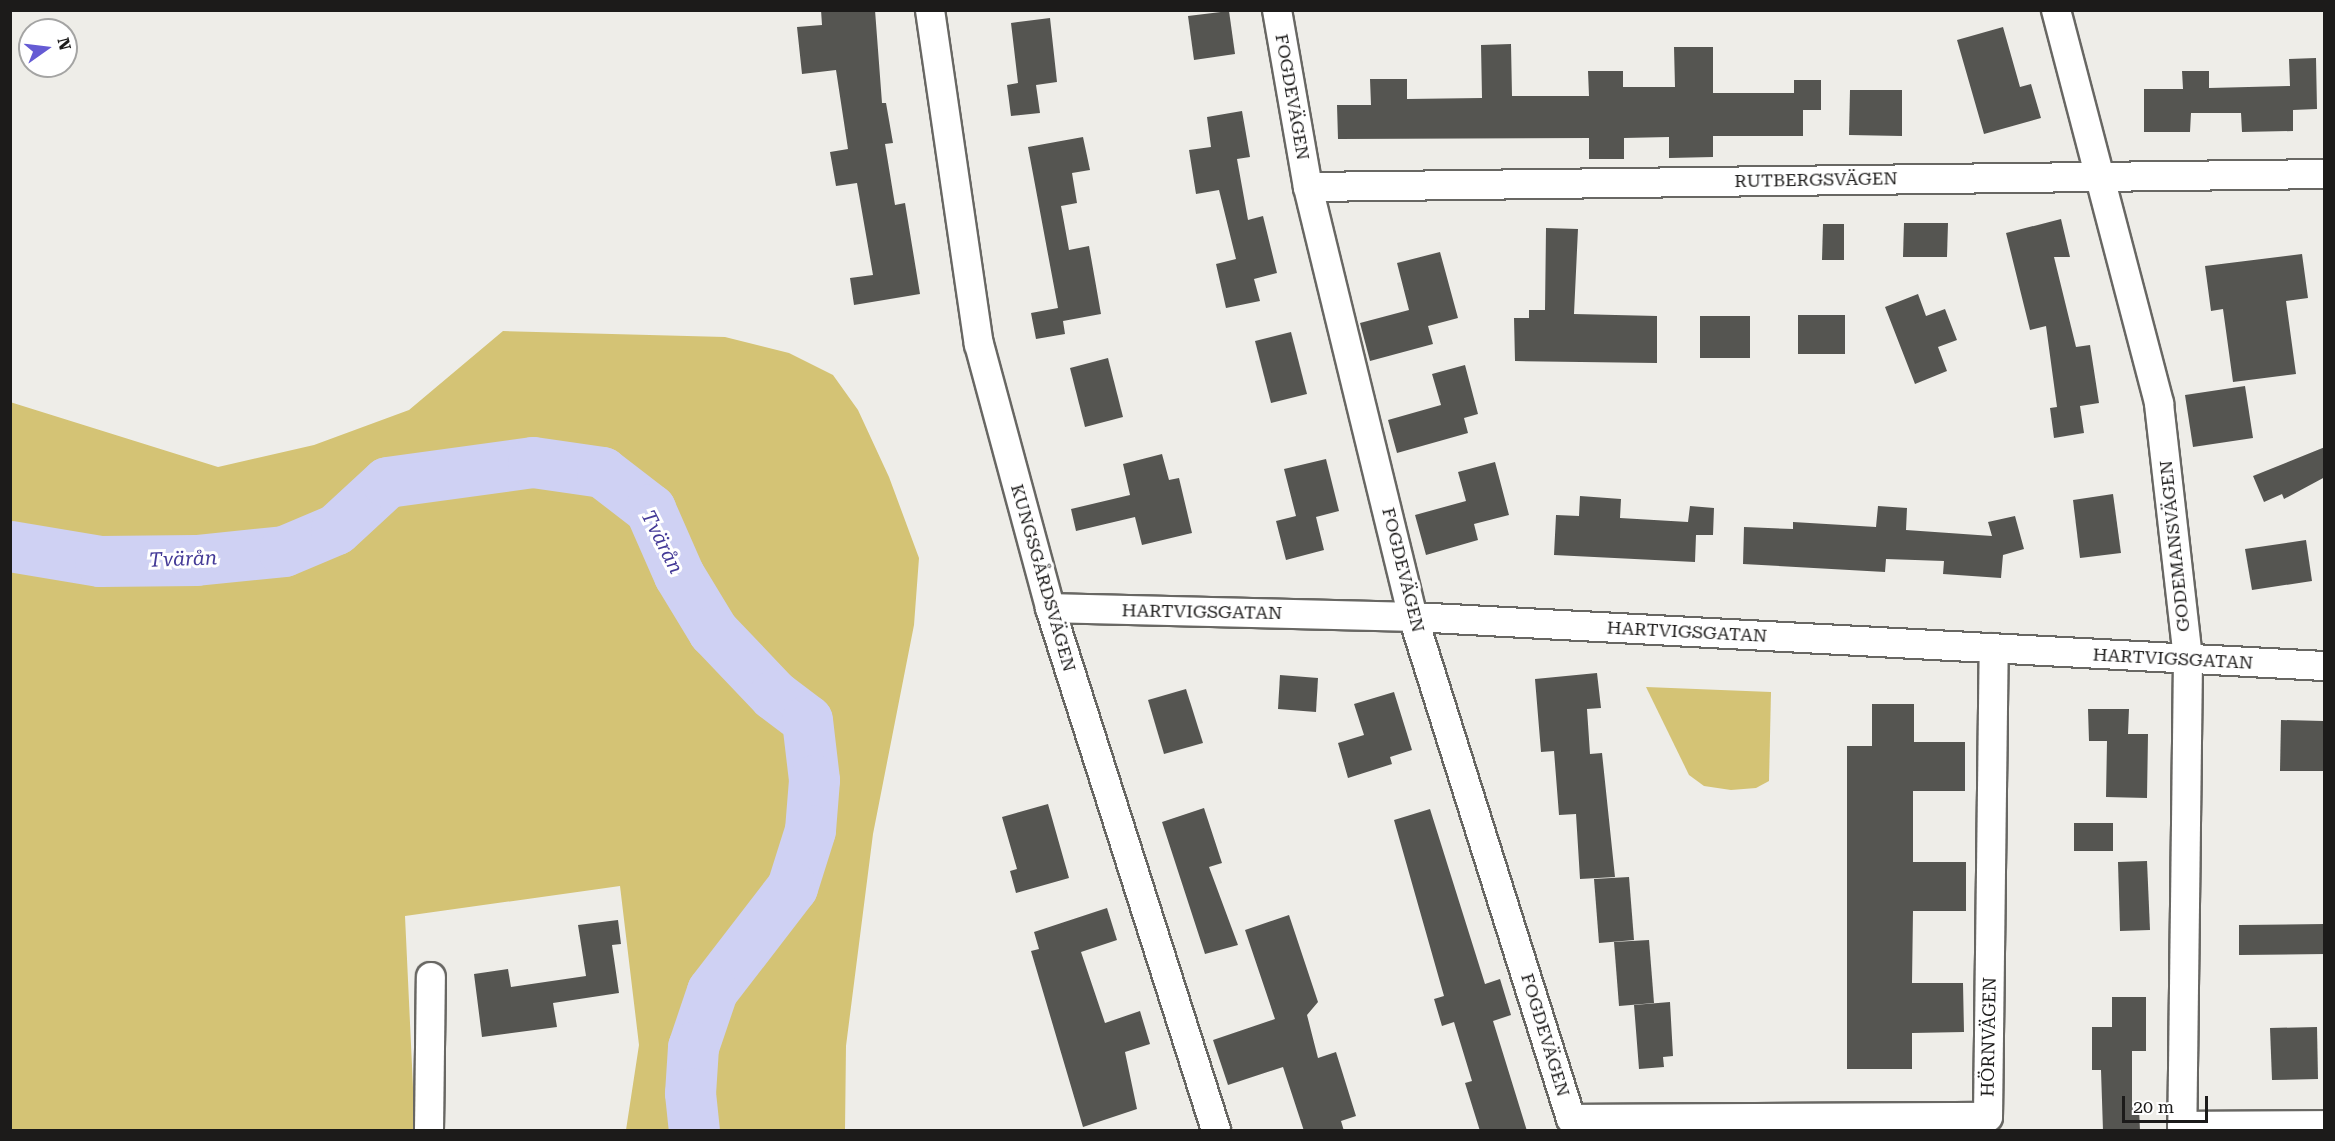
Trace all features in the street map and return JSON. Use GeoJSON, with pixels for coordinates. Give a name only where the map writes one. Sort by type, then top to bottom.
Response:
{"type":"FeatureCollection","features":[{"type":"Feature","properties":{"kind":"street","name":"KUNGSGÅRDSVÄGEN"},"geometry":{"type":"LineString","coordinates":[[930,10],[979,344],[1050,608],[1187,1052],[1216,1131]]}},
{"type":"Feature","properties":{"kind":"street","name":"FOGDEVÄGEN"},"geometry":{"type":"LineString","coordinates":[[1277,10],[1308,187],[1413,617],[1571,1119]]}},
{"type":"Feature","properties":{"kind":"street","name":"GODEMANSVÄGEN"},"geometry":{"type":"LineString","coordinates":[[2056,10],[2159,404],[2188,660],[2182,1128]]}},
{"type":"Feature","properties":{"kind":"street","name":"RUTBERGSVÄGEN"},"geometry":{"type":"LineString","coordinates":[[1308,187],[2325,174]]}},
{"type":"Feature","properties":{"kind":"street","name":"HARTVIGSGATAN"},"geometry":{"type":"LineString","coordinates":[[1050,608],[1413,617],[2325,666]]}},
{"type":"Feature","properties":{"kind":"street","name":"HÖRNVÄGEN"},"geometry":{"type":"LineString","coordinates":[[1571,1119],[1988,1117],[1994,648]]}},
{"type":"Feature","properties":{"kind":"street"},"geometry":{"type":"LineString","coordinates":[[429,1131],[431,977]]}},
{"type":"Feature","properties":{"kind":"street"},"geometry":{"type":"LineString","coordinates":[[2182,1128],[2325,1125]]}},
{"type":"Feature","properties":{"kind":"shaded area"},"geometry":{"type":"Polygon","coordinates":[[[503,331],[725,337],[789,353],[833,375],[858,410],[889,477],[919,558],[914,625],[873,834],[846,1046],[845,1130],[626,1130],[639,1045],[620,886],[405,916],[415,1130],[11,1130],[10,402],[218,467],[314,445],[409,410],[503,331]]]}},
{"type":"Feature","properties":{"kind":"shaded area"},"geometry":{"type":"Polygon","coordinates":[[[1646,687],[1771,692],[1769,781],[1756,788],[1731,790],[1704,786],[1689,775],[1646,687]]]}},
{"type":"Feature","properties":{"kind":"building"},"geometry":{"type":"Polygon","coordinates":[[[821,10],[875,10],[882,103],[886,103],[893,143],[885,144],[895,205],[905,203],[920,294],[854,305],[850,278],[873,275],[857,183],[836,186],[830,152],[848,149],[836,70],[802,74],[797,27],[822,25],[821,10]]]}},
{"type":"Feature","properties":{"kind":"building"},"geometry":{"type":"Polygon","coordinates":[[[1229,11],[1235,54],[1194,60],[1188,16],[1229,11]]]}},
{"type":"Feature","properties":{"kind":"building"},"geometry":{"type":"Polygon","coordinates":[[[1050,18],[1057,82],[1036,85],[1040,113],[1011,116],[1007,85],[1018,83],[1011,23],[1050,18]]]}},
{"type":"Feature","properties":{"kind":"building"},"geometry":{"type":"Polygon","coordinates":[[[2003,27],[2020,87],[2031,84],[2041,118],[1984,134],[1957,40],[2003,27]]]}},
{"type":"Feature","properties":{"kind":"building"},"geometry":{"type":"Polygon","coordinates":[[[1511,44],[1512,96],[1589,96],[1588,71],[1623,71],[1623,87],[1675,87],[1674,47],[1713,47],[1713,93],[1794,93],[1794,80],[1821,80],[1821,110],[1803,110],[1803,136],[1713,136],[1713,157],[1669,158],[1669,137],[1624,138],[1624,159],[1589,159],[1589,138],[1338,139],[1337,105],[1371,105],[1370,79],[1407,79],[1407,99],[1482,98],[1481,45],[1511,44]]]}},
{"type":"Feature","properties":{"kind":"building"},"geometry":{"type":"Polygon","coordinates":[[[2316,58],[2317,109],[2293,110],[2293,131],[2242,132],[2241,113],[2191,113],[2190,132],[2144,132],[2144,89],[2183,89],[2182,71],[2209,71],[2209,88],[2290,86],[2289,59],[2316,58]]]}},
{"type":"Feature","properties":{"kind":"building"},"geometry":{"type":"Polygon","coordinates":[[[1850,90],[1902,90],[1902,136],[1849,135],[1850,90]]]}},
{"type":"Feature","properties":{"kind":"building"},"geometry":{"type":"Polygon","coordinates":[[[1242,111],[1250,157],[1237,159],[1248,220],[1263,216],[1277,273],[1254,279],[1260,301],[1226,308],[1216,264],[1236,259],[1219,190],[1196,194],[1189,150],[1211,147],[1207,117],[1242,111]]]}},
{"type":"Feature","properties":{"kind":"building"},"geometry":{"type":"Polygon","coordinates":[[[1083,137],[1090,170],[1072,173],[1077,203],[1061,206],[1069,250],[1089,246],[1101,314],[1063,321],[1065,334],[1036,339],[1031,313],[1058,308],[1028,147],[1083,137]]]}},
{"type":"Feature","properties":{"kind":"building"},"geometry":{"type":"Polygon","coordinates":[[[2061,219],[2070,257],[2054,257],[2076,347],[2090,345],[2099,403],[2080,406],[2084,433],[2054,438],[2050,408],[2057,407],[2046,326],[2030,330],[2006,233],[2061,219]]]}},
{"type":"Feature","properties":{"kind":"building"},"geometry":{"type":"Polygon","coordinates":[[[1904,223],[1948,223],[1947,257],[1903,257],[1904,223]]]}},
{"type":"Feature","properties":{"kind":"building"},"geometry":{"type":"Polygon","coordinates":[[[1823,224],[1844,224],[1844,260],[1822,260],[1823,224]]]}},
{"type":"Feature","properties":{"kind":"building"},"geometry":{"type":"Polygon","coordinates":[[[1546,228],[1578,229],[1574,314],[1657,316],[1657,363],[1515,361],[1514,318],[1529,318],[1529,310],[1545,310],[1546,228]]]}},
{"type":"Feature","properties":{"kind":"building"},"geometry":{"type":"Polygon","coordinates":[[[1440,252],[1458,318],[1428,326],[1433,344],[1370,361],[1360,323],[1409,310],[1397,263],[1440,252]]]}},
{"type":"Feature","properties":{"kind":"building"},"geometry":{"type":"Polygon","coordinates":[[[2302,254],[2308,298],[2286,301],[2296,374],[2233,382],[2223,309],[2211,311],[2205,266],[2302,254]]]}},
{"type":"Feature","properties":{"kind":"building"},"geometry":{"type":"Polygon","coordinates":[[[1918,294],[1926,316],[1945,309],[1957,340],[1938,347],[1947,371],[1915,384],[1885,307],[1918,294]]]}},
{"type":"Feature","properties":{"kind":"building"},"geometry":{"type":"Polygon","coordinates":[[[1798,315],[1845,315],[1845,354],[1798,354],[1798,315]]]}},
{"type":"Feature","properties":{"kind":"building"},"geometry":{"type":"Polygon","coordinates":[[[1700,316],[1750,316],[1750,358],[1700,358],[1700,316]]]}},
{"type":"Feature","properties":{"kind":"building"},"geometry":{"type":"Polygon","coordinates":[[[1291,332],[1307,394],[1271,403],[1255,341],[1291,332]]]}},
{"type":"Feature","properties":{"kind":"building"},"geometry":{"type":"Polygon","coordinates":[[[1108,358],[1123,417],[1085,427],[1070,368],[1108,358]]]}},
{"type":"Feature","properties":{"kind":"building"},"geometry":{"type":"Polygon","coordinates":[[[1465,365],[1478,414],[1464,418],[1468,433],[1397,453],[1388,420],[1441,405],[1432,374],[1465,365]]]}},
{"type":"Feature","properties":{"kind":"building"},"geometry":{"type":"Polygon","coordinates":[[[2245,386],[2253,438],[2193,447],[2185,395],[2245,386]]]}},
{"type":"Feature","properties":{"kind":"building"},"geometry":{"type":"Polygon","coordinates":[[[2325,447],[2325,477],[2284,499],[2282,494],[2264,502],[2253,476],[2325,447]]]}},
{"type":"Feature","properties":{"kind":"building"},"geometry":{"type":"Polygon","coordinates":[[[1162,454],[1169,480],[1179,478],[1192,533],[1142,545],[1135,517],[1076,531],[1071,509],[1130,495],[1123,464],[1162,454]]]}},
{"type":"Feature","properties":{"kind":"building"},"geometry":{"type":"Polygon","coordinates":[[[1326,459],[1339,511],[1316,517],[1324,550],[1286,560],[1276,521],[1296,516],[1284,469],[1326,459]]]}},
{"type":"Feature","properties":{"kind":"building"},"geometry":{"type":"Polygon","coordinates":[[[1495,462],[1509,515],[1474,524],[1478,540],[1426,555],[1415,515],[1466,501],[1458,472],[1495,462]]]}},
{"type":"Feature","properties":{"kind":"building"},"geometry":{"type":"Polygon","coordinates":[[[2113,494],[2121,553],[2080,558],[2073,500],[2113,494]]]}},
{"type":"Feature","properties":{"kind":"building"},"geometry":{"type":"Polygon","coordinates":[[[1580,496],[1621,499],[1620,518],[1688,522],[1690,506],[1714,508],[1713,535],[1696,535],[1695,562],[1554,555],[1556,515],[1579,516],[1580,496]]]}},
{"type":"Feature","properties":{"kind":"building"},"geometry":{"type":"Polygon","coordinates":[[[1878,506],[1907,508],[1906,530],[1992,536],[1988,522],[2015,516],[2024,549],[2003,555],[2001,578],[1943,574],[1944,561],[1886,559],[1885,572],[1743,564],[1744,527],[1793,529],[1793,522],[1876,527],[1878,506]]]}},
{"type":"Feature","properties":{"kind":"building"},"geometry":{"type":"Polygon","coordinates":[[[2306,540],[2312,581],[2252,590],[2245,549],[2306,540]]]}},
{"type":"Feature","properties":{"kind":"building"},"geometry":{"type":"Polygon","coordinates":[[[1597,673],[1601,708],[1587,709],[1590,754],[1602,753],[1615,877],[1580,879],[1576,814],[1559,815],[1554,751],[1541,752],[1535,679],[1597,673]]]}},
{"type":"Feature","properties":{"kind":"building"},"geometry":{"type":"Polygon","coordinates":[[[1280,675],[1318,678],[1316,712],[1278,709],[1280,675]]]}},
{"type":"Feature","properties":{"kind":"building"},"geometry":{"type":"Polygon","coordinates":[[[1186,689],[1203,743],[1164,754],[1148,700],[1186,689]]]}},
{"type":"Feature","properties":{"kind":"building"},"geometry":{"type":"Polygon","coordinates":[[[1394,692],[1412,750],[1390,757],[1392,764],[1348,778],[1338,743],[1364,735],[1354,704],[1394,692]]]}},
{"type":"Feature","properties":{"kind":"building"},"geometry":{"type":"Polygon","coordinates":[[[1872,704],[1914,704],[1914,742],[1965,742],[1965,791],[1913,791],[1913,862],[1966,862],[1966,911],[1913,911],[1912,983],[1963,983],[1964,1032],[1912,1033],[1912,1069],[1847,1069],[1847,746],[1872,746],[1872,704]]]}},
{"type":"Feature","properties":{"kind":"building"},"geometry":{"type":"Polygon","coordinates":[[[2088,709],[2129,709],[2128,734],[2148,734],[2147,798],[2106,797],[2107,741],[2089,741],[2088,709]]]}},
{"type":"Feature","properties":{"kind":"building"},"geometry":{"type":"Polygon","coordinates":[[[2281,720],[2323,721],[2323,771],[2280,771],[2281,720]]]}},
{"type":"Feature","properties":{"kind":"building"},"geometry":{"type":"Polygon","coordinates":[[[1048,804],[1069,878],[1016,893],[1010,871],[1017,869],[1002,817],[1048,804]]]}},
{"type":"Feature","properties":{"kind":"building"},"geometry":{"type":"Polygon","coordinates":[[[1204,808],[1222,863],[1209,867],[1238,945],[1205,954],[1162,822],[1204,808]]]}},
{"type":"Feature","properties":{"kind":"building"},"geometry":{"type":"Polygon","coordinates":[[[1430,809],[1485,984],[1500,979],[1511,1015],[1493,1021],[1527,1131],[1480,1131],[1465,1083],[1472,1081],[1454,1022],[1442,1026],[1434,999],[1444,996],[1394,820],[1430,809]]]}},
{"type":"Feature","properties":{"kind":"building"},"geometry":{"type":"Polygon","coordinates":[[[2074,823],[2113,823],[2113,851],[2074,851],[2074,823]]]}},
{"type":"Feature","properties":{"kind":"building"},"geometry":{"type":"Polygon","coordinates":[[[2147,861],[2150,930],[2120,931],[2118,862],[2147,861]]]}},
{"type":"Feature","properties":{"kind":"building"},"geometry":{"type":"Polygon","coordinates":[[[1629,877],[1634,940],[1599,943],[1594,879],[1629,877]]]}},
{"type":"Feature","properties":{"kind":"building"},"geometry":{"type":"Polygon","coordinates":[[[1107,908],[1117,940],[1081,952],[1105,1023],[1140,1011],[1150,1044],[1125,1052],[1137,1109],[1083,1127],[1031,951],[1039,949],[1034,932],[1107,908]]]}},
{"type":"Feature","properties":{"kind":"building"},"geometry":{"type":"Polygon","coordinates":[[[1289,915],[1318,1002],[1307,1015],[1318,1058],[1336,1052],[1356,1116],[1341,1121],[1344,1131],[1304,1131],[1283,1067],[1228,1085],[1213,1040],[1275,1019],[1245,930],[1289,915]]]}},
{"type":"Feature","properties":{"kind":"building"},"geometry":{"type":"Polygon","coordinates":[[[618,920],[621,944],[612,945],[619,993],[553,1003],[557,1027],[482,1037],[474,974],[508,969],[511,987],[586,976],[578,925],[618,920]]]}},
{"type":"Feature","properties":{"kind":"building"},"geometry":{"type":"Polygon","coordinates":[[[2325,924],[2325,954],[2239,955],[2239,925],[2325,924]]]}},
{"type":"Feature","properties":{"kind":"building"},"geometry":{"type":"Polygon","coordinates":[[[1649,940],[1654,1003],[1619,1006],[1614,942],[1649,940]]]}},
{"type":"Feature","properties":{"kind":"building"},"geometry":{"type":"Polygon","coordinates":[[[2112,997],[2146,997],[2146,1051],[2132,1051],[2132,1107],[2139,1107],[2140,1131],[2103,1131],[2101,1070],[2092,1070],[2092,1027],[2112,1027],[2112,997]]]}},
{"type":"Feature","properties":{"kind":"building"},"geometry":{"type":"Polygon","coordinates":[[[1670,1002],[1673,1056],[1663,1057],[1664,1067],[1639,1069],[1634,1005],[1670,1002]]]}},
{"type":"Feature","properties":{"kind":"building"},"geometry":{"type":"Polygon","coordinates":[[[2317,1027],[2318,1079],[2272,1080],[2270,1028],[2317,1027]]]}},
{"type":"Feature","properties":{"kind":"waterway","name":"Tvärån"},"geometry":{"type":"LineString","coordinates":[[10,546],[100,561],[196,560],[284,551],[336,529],[387,482],[533,462],[602,472],[650,509],[679,575],[713,631],[774,695],[807,720],[814,780],[810,830],[792,887],[712,991],[693,1047],[690,1093],[694,1130]]}}]}
